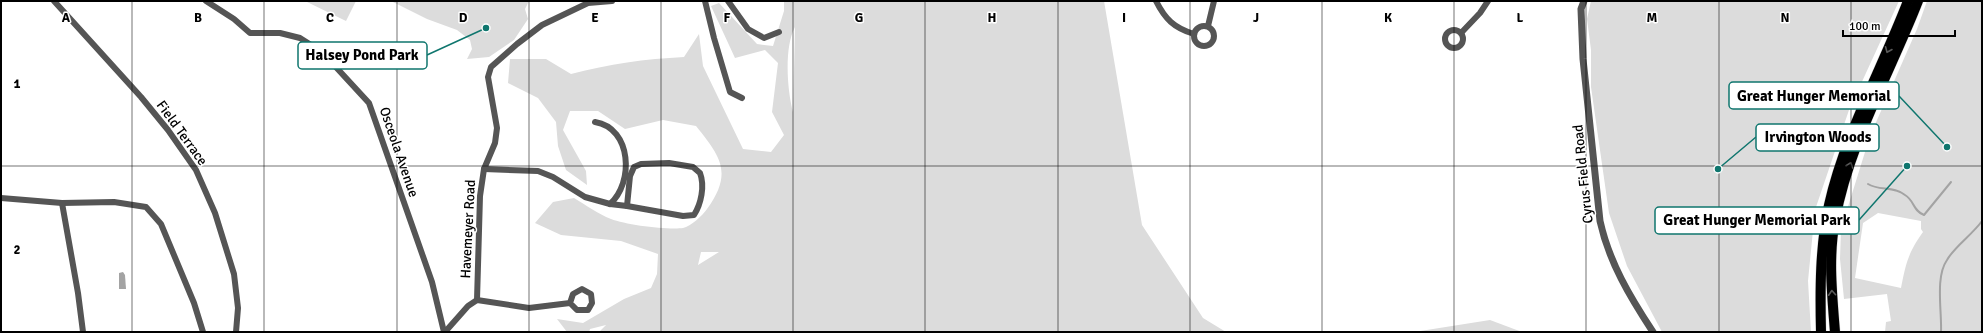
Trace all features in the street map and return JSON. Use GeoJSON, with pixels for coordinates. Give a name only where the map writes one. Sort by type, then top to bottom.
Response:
{"type":"FeatureCollection","features":[{"type":"Feature","properties":{"kind":"highway"},"geometry":{"type":"LineString","coordinates":[[1821,332],[1823,245],[1832,191],[1850,140],[1908,1]]}},
{"type":"Feature","properties":{"kind":"highway"},"geometry":{"type":"LineString","coordinates":[[1835,332],[1831,261],[1833,234],[1841,194],[1858,143],[1918,1]]}},
{"type":"Feature","properties":{"kind":"street","name":"Field Terrace"},"geometry":{"type":"LineString","coordinates":[[54,1],[141,97],[168,130],[196,170],[215,213],[234,274],[238,308],[236,332]]}},
{"type":"Feature","properties":{"kind":"street","name":"Osceola Avenue"},"geometry":{"type":"LineString","coordinates":[[206,1],[234,19],[250,33],[280,33],[300,38],[322,52],[369,103],[432,282],[444,332]]}},
{"type":"Feature","properties":{"kind":"street","name":"Havemeyer Road"},"geometry":{"type":"LineString","coordinates":[[477,300],[480,196],[484,169],[495,143],[497,128],[488,77],[491,67],[517,44],[542,25],[588,3],[612,1]]}},
{"type":"Feature","properties":{"kind":"street"},"geometry":{"type":"LineString","coordinates":[[706,1],[714,38],[730,92],[742,98]]}},
{"type":"Feature","properties":{"kind":"street"},"geometry":{"type":"LineString","coordinates":[[728,1],[748,29],[764,38],[778,32]]}},
{"type":"Feature","properties":{"kind":"street"},"geometry":{"type":"LineString","coordinates":[[1156,1],[1161,12],[1172,24],[1194,34]]}},
{"type":"Feature","properties":{"kind":"street"},"geometry":{"type":"LineString","coordinates":[[1208,26],[1214,1]]}},
{"type":"Feature","properties":{"kind":"street"},"geometry":{"type":"LineString","coordinates":[[1461,33],[1480,13],[1488,1]]}},
{"type":"Feature","properties":{"kind":"street","name":"Cyrus Field Road"},"geometry":{"type":"LineString","coordinates":[[1584,1],[1581,9],[1583,59],[1600,221],[1604,241],[1616,270],[1653,332]]}},
{"type":"Feature","properties":{"kind":"street"},"geometry":{"type":"LineString","coordinates":[[1200,26],[1208,26],[1214,34],[1214,38],[1209,44],[1204,46],[1198,44],[1194,38],[1194,34],[1200,26]]}},
{"type":"Feature","properties":{"kind":"street"},"geometry":{"type":"LineString","coordinates":[[595,122],[604,124],[613,131],[622,145],[626,157],[624,182],[617,197],[610,204]]}},
{"type":"Feature","properties":{"kind":"street"},"geometry":{"type":"LineString","coordinates":[[484,169],[538,171],[553,177],[585,197],[610,204],[683,216],[694,215],[700,203],[702,177],[698,170],[693,167],[669,164],[642,164],[634,167],[630,176],[627,206]]}},
{"type":"Feature","properties":{"kind":"street"},"geometry":{"type":"LineString","coordinates":[[1,198],[62,203],[114,202],[146,207],[161,224],[194,303],[203,332]]}},
{"type":"Feature","properties":{"kind":"street"},"geometry":{"type":"LineString","coordinates":[[62,203],[78,293],[83,332]]}},
{"type":"Feature","properties":{"kind":"street"},"geometry":{"type":"LineString","coordinates":[[444,332],[468,306],[477,300],[529,308],[570,303]]}},
{"type":"Feature","properties":{"kind":"shaded area"},"geometry":{"type":"Polygon","coordinates":[[[305,1],[356,1],[346,21],[305,1]]]}},
{"type":"Feature","properties":{"kind":"shaded area"},"geometry":{"type":"Polygon","coordinates":[[[391,1],[529,1],[525,9],[528,19],[514,40],[489,57],[467,59],[472,49],[470,40],[457,30],[427,19],[391,1]]]}},
{"type":"Feature","properties":{"kind":"shaded area"},"geometry":{"type":"Polygon","coordinates":[[[784,1],[1104,1],[1142,225],[1203,318],[1226,332],[599,332],[606,325],[590,329],[589,332],[567,332],[557,319],[583,323],[624,299],[651,288],[657,274],[658,254],[621,241],[561,235],[535,223],[553,202],[574,198],[601,215],[618,221],[658,228],[683,228],[699,218],[715,196],[720,185],[722,175],[721,166],[712,147],[696,126],[663,120],[625,129],[598,111],[570,111],[563,130],[586,171],[587,185],[566,170],[558,146],[556,122],[538,98],[508,83],[510,59],[546,59],[571,74],[627,62],[684,57],[699,34],[703,66],[743,149],[771,152],[784,135],[772,112],[778,63],[765,50],[735,58],[711,6],[719,3],[757,44],[773,46],[784,11],[784,1]],[[795,27],[789,46],[788,57],[789,92],[793,112],[795,27]],[[701,252],[698,265],[719,252],[701,252]]]}},
{"type":"Feature","properties":{"kind":"shaded area"},"geometry":{"type":"Polygon","coordinates":[[[1591,1],[1899,1],[1849,110],[1815,210],[1808,281],[1811,332],[1662,332],[1627,266],[1609,213],[1591,87],[1591,50],[1587,19],[1591,1]]]}},
{"type":"Feature","properties":{"kind":"shaded area"},"geometry":{"type":"Polygon","coordinates":[[[1927,1],[1982,1],[1982,332],[1885,332],[1886,322],[1891,321],[1887,294],[1844,299],[1840,259],[1841,229],[1870,136],[1917,29],[1927,1]],[[1878,213],[1863,223],[1855,278],[1901,288],[1908,258],[1923,232],[1921,229],[1921,221],[1878,213]]]}},
{"type":"Feature","properties":{"kind":"shaded area"},"geometry":{"type":"Polygon","coordinates":[[[123,272],[125,275],[126,289],[119,289],[119,273],[123,272]]]}},
{"type":"Feature","properties":{"kind":"shaded area"},"geometry":{"type":"Polygon","coordinates":[[[1490,320],[1522,332],[1414,332],[1490,320]]]}},
{"type":"Feature","properties":{"kind":"waterway"},"geometry":{"type":"LineString","coordinates":[[1868,184],[1901,192],[1908,197],[1917,211],[1924,215],[1951,182]]}},
{"type":"Feature","properties":{"kind":"waterway"},"geometry":{"type":"LineString","coordinates":[[1941,332],[1940,285],[1943,267],[1954,250],[1982,221]]}},
{"type":"Feature","properties":{"kind":"place","name":"Halsey Pond Park"},"geometry":{"type":"Point","coordinates":[486,28]}},
{"type":"Feature","properties":{"kind":"place","name":"Great Hunger Memorial"},"geometry":{"type":"Point","coordinates":[1947,147]}},
{"type":"Feature","properties":{"kind":"place","name":"Great Hunger Memorial Park"},"geometry":{"type":"Point","coordinates":[1907,166]}},
{"type":"Feature","properties":{"kind":"place","name":"Irvington Woods"},"geometry":{"type":"Point","coordinates":[1718,169]}}]}
